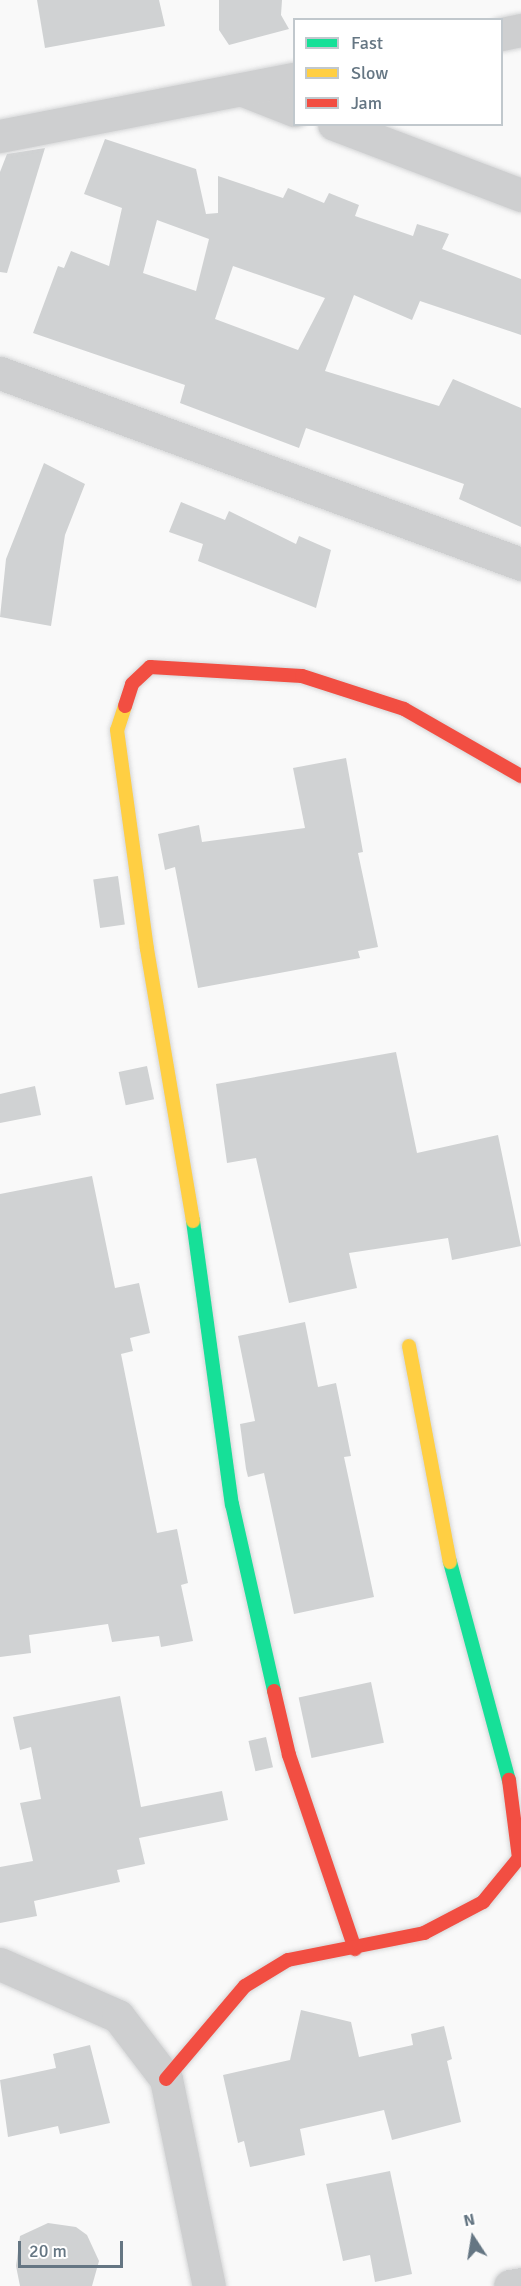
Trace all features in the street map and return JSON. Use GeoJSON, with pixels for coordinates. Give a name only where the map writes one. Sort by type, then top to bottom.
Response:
{"type":"FeatureCollection","features":[{"type":"Feature","properties":{"kind":"street"},"geometry":{"type":"LineString","coordinates":[[503,34],[521,30]]}},
{"type":"Feature","properties":{"kind":"street"},"geometry":{"type":"LineString","coordinates":[[0,136],[293,79]]}},
{"type":"Feature","properties":{"kind":"street"},"geometry":{"type":"LineString","coordinates":[[243,90],[293,110]]}},
{"type":"Feature","properties":{"kind":"street"},"geometry":{"type":"LineString","coordinates":[[339,126],[521,195]]}},
{"type":"Feature","properties":{"kind":"street"},"geometry":{"type":"LineString","coordinates":[[0,373],[521,564]]}},
{"type":"Feature","properties":{"kind":"street"},"geometry":{"type":"LineString","coordinates":[[355,1949],[288,1755],[231,1504],[182,1137],[147,949],[117,730],[132,684],[150,667],[302,676],[404,709],[521,776]]}},
{"type":"Feature","properties":{"kind":"street"},"geometry":{"type":"LineString","coordinates":[[166,2079],[245,1986],[288,1960],[355,1949],[424,1933],[483,1902],[520,1858],[513,1797],[449,1558],[409,1346]]}},
{"type":"Feature","properties":{"kind":"street"},"geometry":{"type":"LineString","coordinates":[[0,1964],[118,2016],[166,2079],[209,2286]]}},
{"type":"Feature","properties":{"kind":"street"},"geometry":{"type":"LineString","coordinates":[[510,2286],[521,2284]]}},
{"type":"Feature","properties":{"kind":"building"},"geometry":{"type":"Polygon","coordinates":[[[37,0],[159,0],[165,26],[45,48],[37,0]]]}},
{"type":"Feature","properties":{"kind":"building"},"geometry":{"type":"Polygon","coordinates":[[[219,0],[282,0],[281,15],[289,29],[229,45],[219,30],[219,0]]]}},
{"type":"Feature","properties":{"kind":"building"},"geometry":{"type":"Polygon","coordinates":[[[105,139],[196,169],[206,214],[218,213],[218,176],[283,198],[288,188],[324,203],[329,193],[359,205],[355,216],[413,236],[417,224],[449,234],[442,249],[521,279],[521,335],[420,301],[412,320],[354,295],[325,371],[439,406],[453,379],[521,408],[521,527],[459,499],[464,484],[306,428],[299,448],[180,403],[185,385],[33,333],[58,266],[64,268],[71,251],[109,266],[122,208],[84,194],[105,139]],[[157,220],[143,273],[196,291],[209,239],[157,220]],[[233,266],[215,319],[298,350],[325,298],[233,266]]]}},
{"type":"Feature","properties":{"kind":"building"},"geometry":{"type":"Polygon","coordinates":[[[45,148],[7,273],[0,272],[0,172],[7,154],[45,148]]]}},
{"type":"Feature","properties":{"kind":"building"},"geometry":{"type":"Polygon","coordinates":[[[44,463],[85,484],[65,535],[51,626],[0,617],[6,559],[44,463]]]}},
{"type":"Feature","properties":{"kind":"building"},"geometry":{"type":"Polygon","coordinates":[[[181,502],[225,520],[229,511],[296,544],[299,536],[331,550],[316,608],[198,561],[203,544],[169,532],[181,502]]]}},
{"type":"Feature","properties":{"kind":"building"},"geometry":{"type":"Polygon","coordinates":[[[346,758],[363,852],[358,853],[378,947],[358,951],[360,958],[198,988],[175,867],[165,870],[158,834],[199,825],[202,842],[305,828],[293,768],[346,758]]]}},
{"type":"Feature","properties":{"kind":"building"},"geometry":{"type":"Polygon","coordinates":[[[118,876],[125,925],[100,928],[93,879],[118,876]]]}},
{"type":"Feature","properties":{"kind":"building"},"geometry":{"type":"Polygon","coordinates":[[[396,1052],[417,1153],[498,1135],[521,1246],[452,1260],[448,1238],[349,1253],[357,1288],[289,1303],[256,1158],[227,1163],[216,1084],[396,1052]]]}},
{"type":"Feature","properties":{"kind":"building"},"geometry":{"type":"Polygon","coordinates":[[[147,1066],[154,1099],[126,1105],[119,1072],[147,1066]]]}},
{"type":"Feature","properties":{"kind":"building"},"geometry":{"type":"Polygon","coordinates":[[[35,1086],[41,1115],[0,1123],[0,1094],[35,1086]]]}},
{"type":"Feature","properties":{"kind":"building"},"geometry":{"type":"Polygon","coordinates":[[[92,1176],[115,1288],[139,1283],[150,1333],[130,1338],[133,1351],[121,1354],[157,1533],[177,1529],[188,1583],[181,1585],[193,1641],[161,1647],[159,1636],[112,1642],[108,1624],[29,1635],[31,1653],[0,1657],[0,1194],[92,1176]]]}},
{"type":"Feature","properties":{"kind":"building"},"geometry":{"type":"Polygon","coordinates":[[[305,1322],[318,1387],[336,1383],[351,1456],[344,1457],[374,1597],[294,1614],[264,1473],[248,1477],[246,1469],[240,1424],[255,1421],[238,1336],[305,1322]]]}},
{"type":"Feature","properties":{"kind":"building"},"geometry":{"type":"Polygon","coordinates":[[[371,1682],[384,1743],[312,1758],[299,1697],[371,1682]]]}},
{"type":"Feature","properties":{"kind":"building"},"geometry":{"type":"Polygon","coordinates":[[[120,1696],[141,1807],[222,1791],[228,1820],[139,1838],[145,1864],[117,1870],[120,1882],[34,1901],[37,1916],[0,1923],[0,1867],[33,1861],[20,1803],[41,1799],[31,1747],[20,1750],[13,1717],[120,1696]]]}},
{"type":"Feature","properties":{"kind":"building"},"geometry":{"type":"Polygon","coordinates":[[[266,1737],[273,1767],[255,1771],[248,1741],[266,1737]]]}},
{"type":"Feature","properties":{"kind":"building"},"geometry":{"type":"Polygon","coordinates":[[[301,2010],[351,2022],[359,2057],[413,2045],[411,2034],[444,2026],[452,2059],[447,2061],[461,2122],[392,2140],[384,2110],[300,2129],[305,2155],[250,2167],[244,2141],[238,2143],[223,2075],[290,2060],[301,2010]]]}},
{"type":"Feature","properties":{"kind":"building"},"geometry":{"type":"Polygon","coordinates":[[[90,2045],[110,2123],[60,2134],[58,2126],[8,2137],[0,2080],[56,2068],[53,2054],[90,2045]]]}},
{"type":"Feature","properties":{"kind":"building"},"geometry":{"type":"Polygon","coordinates":[[[390,2171],[412,2274],[375,2282],[370,2255],[343,2261],[326,2184],[390,2171]]]}},
{"type":"Feature","properties":{"kind":"building"},"geometry":{"type":"Polygon","coordinates":[[[48,2223],[76,2227],[87,2235],[99,2261],[92,2286],[20,2286],[16,2266],[20,2236],[48,2223]]]}},
{"type":"Feature","properties":{"kind":"traffic: fast"},"geometry":{"type":"LineString","coordinates":[[193,1221],[232,1504],[274,1691]]}},
{"type":"Feature","properties":{"kind":"traffic: fast"},"geometry":{"type":"LineString","coordinates":[[450,1562],[509,1780]]}},
{"type":"Feature","properties":{"kind":"traffic: slow"},"geometry":{"type":"LineString","coordinates":[[125,706],[117,730],[147,949],[193,1221]]}},
{"type":"Feature","properties":{"kind":"traffic: slow"},"geometry":{"type":"LineString","coordinates":[[409,1346],[450,1562]]}},
{"type":"Feature","properties":{"kind":"traffic: jam"},"geometry":{"type":"LineString","coordinates":[[125,706],[132,684],[150,667],[302,676],[404,709],[521,776]]}},
{"type":"Feature","properties":{"kind":"traffic: jam"},"geometry":{"type":"LineString","coordinates":[[274,1691],[289,1755],[355,1949]]}},
{"type":"Feature","properties":{"kind":"traffic: jam"},"geometry":{"type":"LineString","coordinates":[[166,2079],[245,1986],[288,1960],[424,1933],[483,1902],[519,1858],[509,1780]]}}]}
